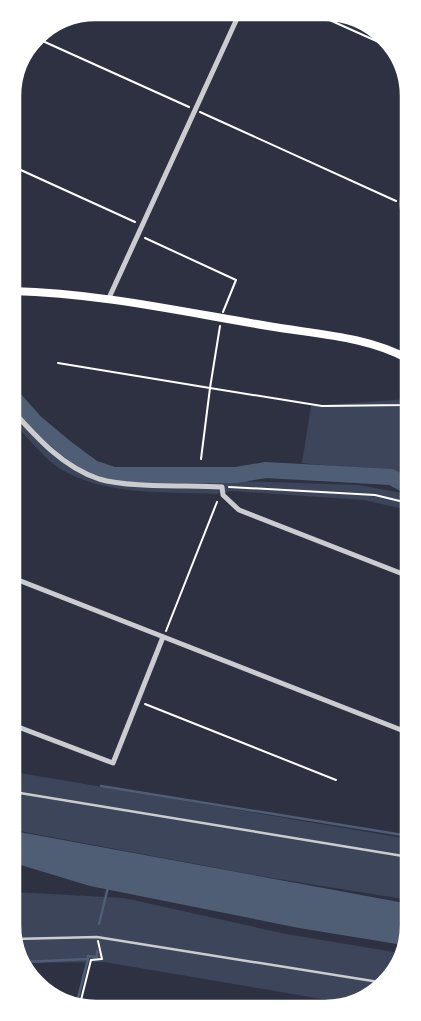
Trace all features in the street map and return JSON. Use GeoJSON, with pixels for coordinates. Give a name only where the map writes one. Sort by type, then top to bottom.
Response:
{"type":"FeatureCollection","features":[{"type":"Feature","properties":{"kind":"main road"},"geometry":{"type":"LineString","coordinates":[[20,291],[63,294],[221,318],[372,345],[401,356]]}},
{"type":"Feature","properties":{"kind":"street"},"geometry":{"type":"LineString","coordinates":[[108,300],[236,20]]}},
{"type":"Feature","properties":{"kind":"street"},"geometry":{"type":"LineString","coordinates":[[20,418],[47,447],[71,466],[100,479],[130,483],[222,486],[224,495],[239,510],[401,573]]}},
{"type":"Feature","properties":{"kind":"street"},"geometry":{"type":"LineString","coordinates":[[20,581],[401,730]]}},
{"type":"Feature","properties":{"kind":"street"},"geometry":{"type":"LineString","coordinates":[[20,728],[113,764],[163,637]]}},
{"type":"Feature","properties":{"kind":"lane"},"geometry":{"type":"LineString","coordinates":[[20,793],[401,856]]}},
{"type":"Feature","properties":{"kind":"lane"},"geometry":{"type":"LineString","coordinates":[[22,939],[97,937],[376,981]]}},
{"type":"Feature","properties":{"kind":"path"},"geometry":{"type":"LineString","coordinates":[[330,20],[379,42]]}},
{"type":"Feature","properties":{"kind":"path"},"geometry":{"type":"LineString","coordinates":[[44,41],[401,203]]}},
{"type":"Feature","properties":{"kind":"path"},"geometry":{"type":"LineString","coordinates":[[20,170],[142,225]]}},
{"type":"Feature","properties":{"kind":"path"},"geometry":{"type":"LineString","coordinates":[[138,234],[236,280],[221,318],[201,458]]}},
{"type":"Feature","properties":{"kind":"path"},"geometry":{"type":"LineString","coordinates":[[58,363],[322,406],[401,405]]}},
{"type":"Feature","properties":{"kind":"path"},"geometry":{"type":"LineString","coordinates":[[222,486],[375,495],[401,501]]}},
{"type":"Feature","properties":{"kind":"path"},"geometry":{"type":"LineString","coordinates":[[163,637],[217,502]]}},
{"type":"Feature","properties":{"kind":"path"},"geometry":{"type":"LineString","coordinates":[[138,701],[336,780]]}},
{"type":"Feature","properties":{"kind":"path"},"geometry":{"type":"LineString","coordinates":[[81,1000],[91,960],[102,959],[97,937]]}},
{"type":"Feature","properties":{"kind":"shaded area"},"geometry":{"type":"Polygon","coordinates":[[[401,400],[401,475],[365,469],[302,463],[311,406],[401,400]]]}},
{"type":"Feature","properties":{"kind":"shaded area"},"geometry":{"type":"Polygon","coordinates":[[[20,412],[46,437],[70,456],[97,471],[113,477],[359,485],[401,493],[401,508],[364,500],[231,491],[216,494],[153,492],[110,487],[89,482],[70,474],[52,463],[20,430],[20,412]]]}},
{"type":"Feature","properties":{"kind":"shaded area"},"geometry":{"type":"Polygon","coordinates":[[[20,773],[401,838],[401,899],[260,876],[20,831],[20,773]]]}},
{"type":"Feature","properties":{"kind":"shaded area"},"geometry":{"type":"Polygon","coordinates":[[[20,832],[401,902],[401,930],[398,944],[299,928],[90,886],[20,865],[20,832]]]}},
{"type":"Feature","properties":{"kind":"shaded area"},"geometry":{"type":"Polygon","coordinates":[[[20,892],[124,898],[286,934],[396,952],[382,975],[363,991],[345,998],[330,1000],[104,962],[30,963],[21,935],[20,892]]]}},
{"type":"Feature","properties":{"kind":"waterway"},"geometry":{"type":"LineString","coordinates":[[20,405],[36,423],[66,448],[93,468],[114,475],[236,475],[266,470],[391,477],[401,482]]}},
{"type":"Feature","properties":{"kind":"waterway"},"geometry":{"type":"LineString","coordinates":[[101,786],[401,835]]}},
{"type":"Feature","properties":{"kind":"waterway"},"geometry":{"type":"LineString","coordinates":[[99,924],[108,887]]}},
{"type":"Feature","properties":{"kind":"waterway"},"geometry":{"type":"LineString","coordinates":[[29,962],[88,959],[88,956],[97,957],[97,951]]}},
{"type":"Feature","properties":{"kind":"waterway"},"geometry":{"type":"LineString","coordinates":[[78,999],[88,959]]}}]}
